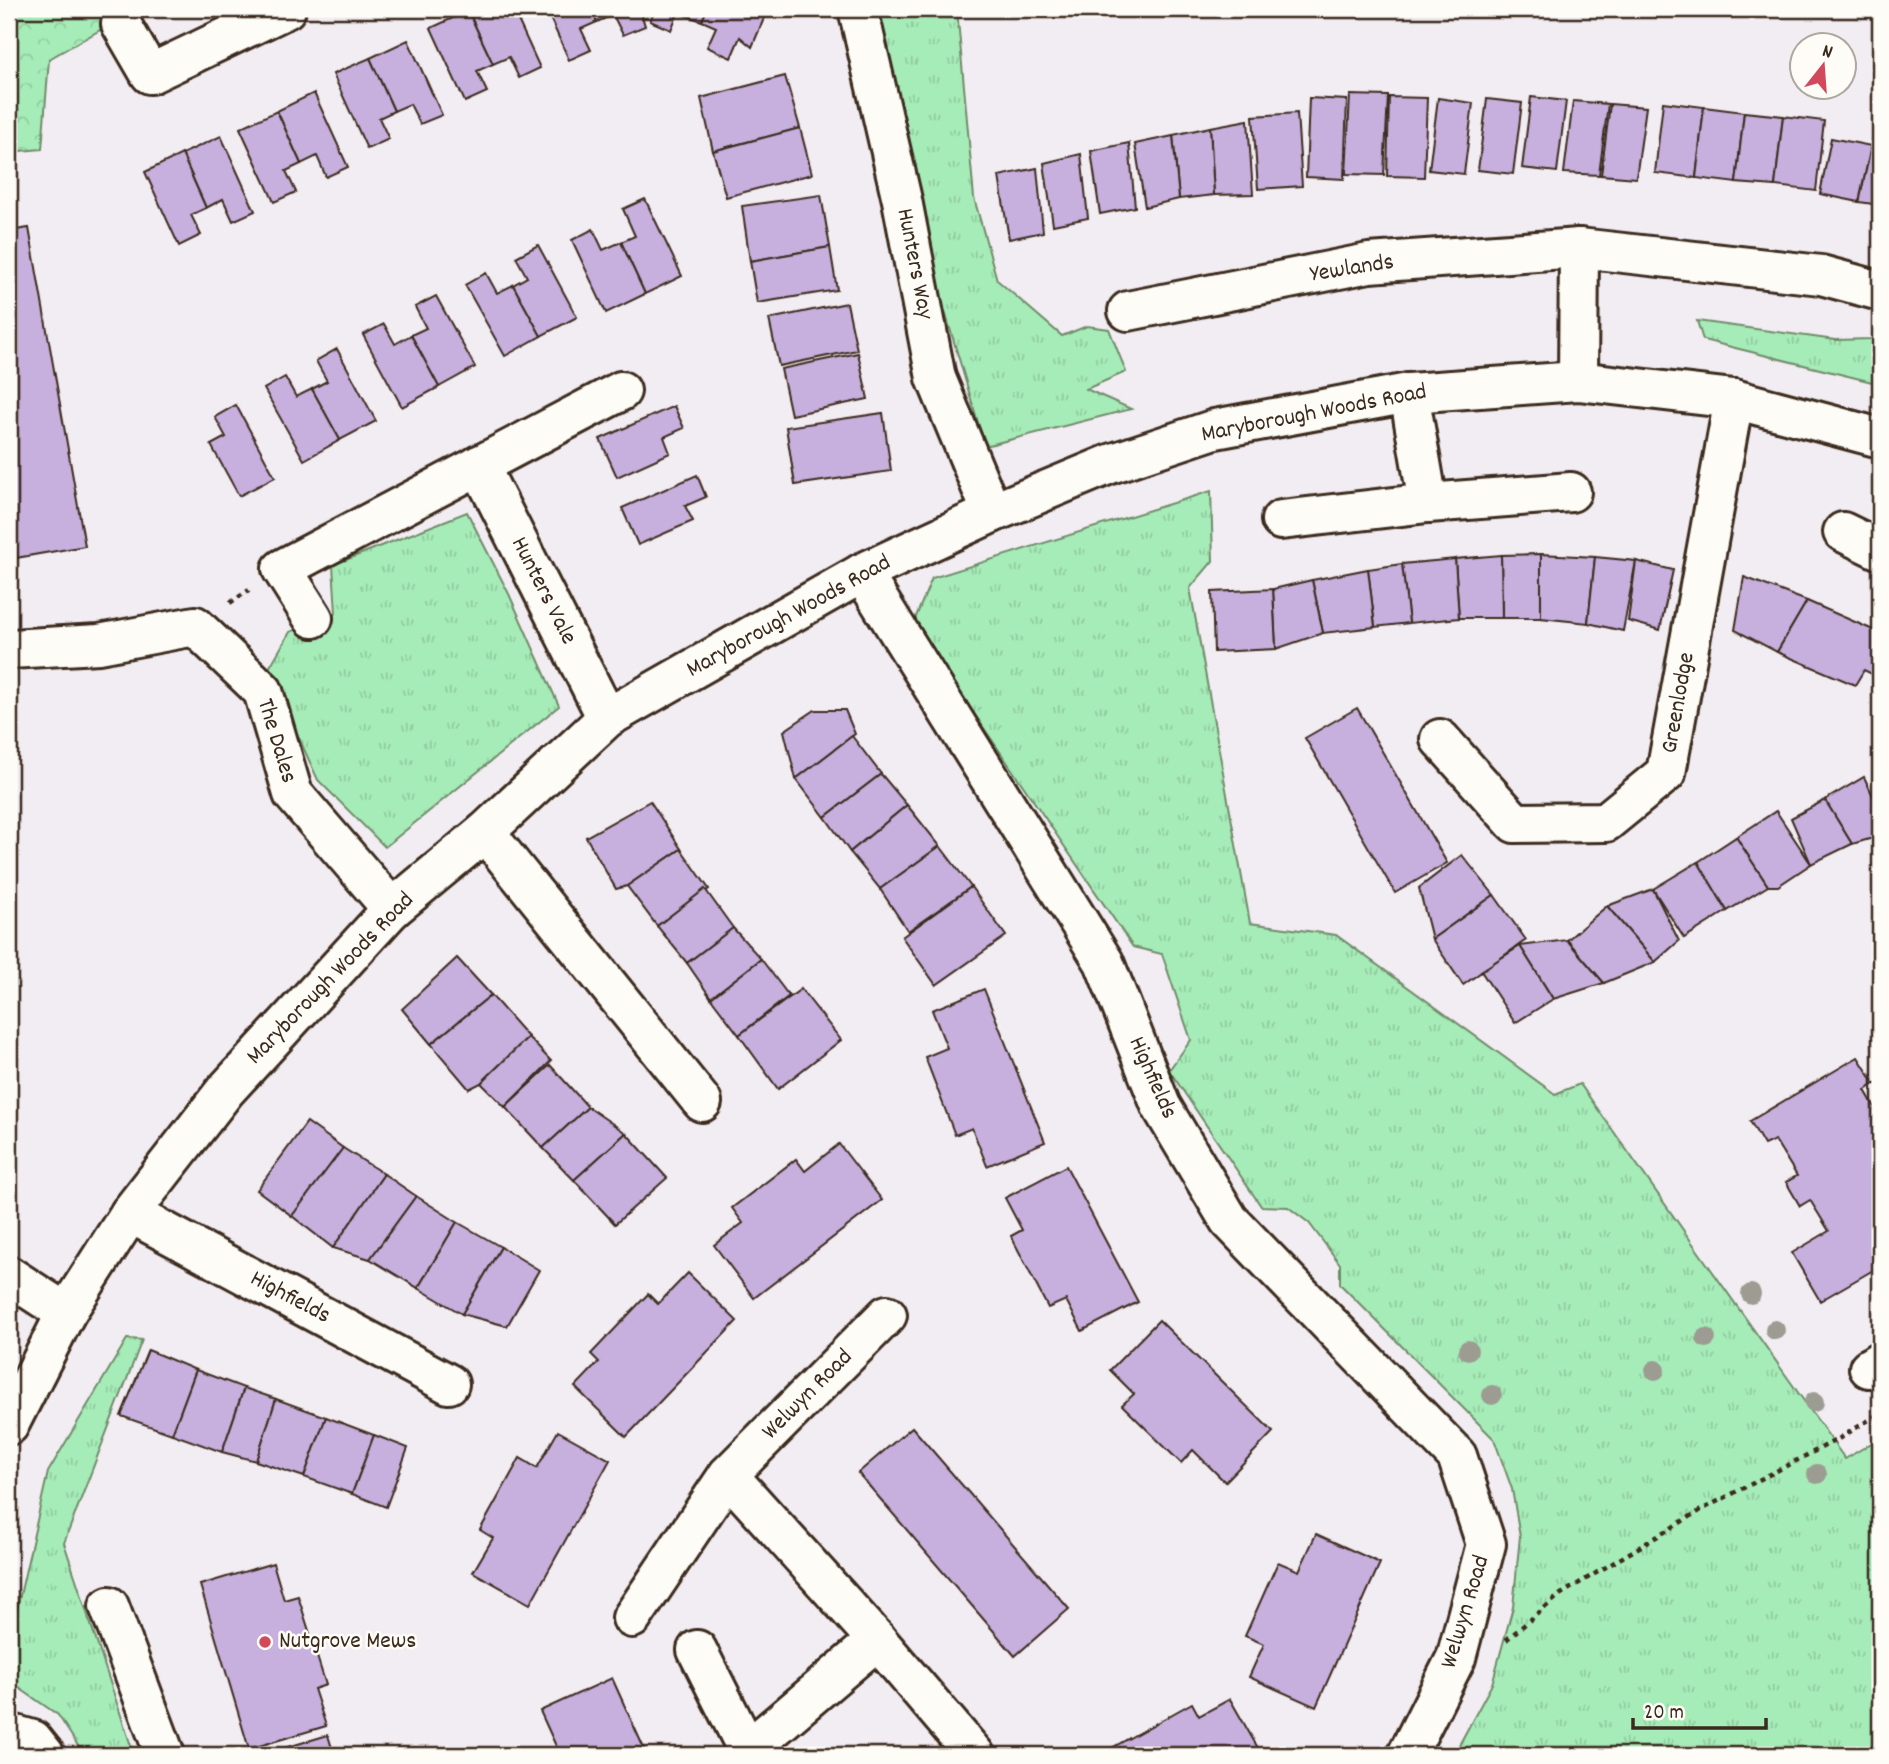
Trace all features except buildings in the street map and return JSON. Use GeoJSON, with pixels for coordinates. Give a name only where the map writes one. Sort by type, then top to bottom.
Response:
{"type":"FeatureCollection","features":[{"type":"Feature","properties":{"kind":"street"},"geometry":{"type":"LineString","coordinates":[[121,24],[150,74],[286,9]]}},
{"type":"Feature","properties":{"kind":"street","name":"Hunters Way"},"geometry":{"type":"LineString","coordinates":[[858,9],[902,200],[936,378],[992,513]]}},
{"type":"Feature","properties":{"kind":"street"},"geometry":{"type":"LineString","coordinates":[[1578,381],[1579,248]]}},
{"type":"Feature","properties":{"kind":"street","name":"Yewlands"},"geometry":{"type":"LineString","coordinates":[[1128,311],[1369,263],[1579,248],[1821,275],[1880,290]]}},
{"type":"Feature","properties":{"kind":"street","name":"Maryborough Woods Road"},"geometry":{"type":"LineString","coordinates":[[9,1425],[66,1312],[130,1213],[225,1091],[392,909],[485,832],[607,718],[862,573],[992,513],[1110,464],[1214,429],[1409,393],[1578,381],[1734,399],[1880,438]]}},
{"type":"Feature","properties":{"kind":"street"},"geometry":{"type":"LineString","coordinates":[[313,618],[282,569],[621,391]]}},
{"type":"Feature","properties":{"kind":"street"},"geometry":{"type":"LineString","coordinates":[[1409,393],[1428,503]]}},
{"type":"Feature","properties":{"kind":"street","name":"Greenlodge"},"geometry":{"type":"LineString","coordinates":[[1440,739],[1515,823],[1606,822],[1666,773],[1734,399]]}},
{"type":"Feature","properties":{"kind":"street","name":"Hunters Vale"},"geometry":{"type":"LineString","coordinates":[[480,465],[607,718]]}},
{"type":"Feature","properties":{"kind":"street"},"geometry":{"type":"LineString","coordinates":[[1281,520],[1428,503],[1571,492]]}},
{"type":"Feature","properties":{"kind":"street"},"geometry":{"type":"LineString","coordinates":[[1843,532],[1880,550]]}},
{"type":"Feature","properties":{"kind":"street","name":"Highfields"},"geometry":{"type":"LineString","coordinates":[[862,573],[1104,962],[1161,1106],[1229,1220],[1457,1456],[1486,1544]]}},
{"type":"Feature","properties":{"kind":"street"},"geometry":{"type":"LineString","coordinates":[[9,649],[99,644],[195,626]]}},
{"type":"Feature","properties":{"kind":"street","name":"The Dales"},"geometry":{"type":"LineString","coordinates":[[195,626],[263,691],[293,794],[392,909]]}},
{"type":"Feature","properties":{"kind":"street"},"geometry":{"type":"LineString","coordinates":[[485,832],[702,1102]]}},
{"type":"Feature","properties":{"kind":"street","name":"Highfields"},"geometry":{"type":"LineString","coordinates":[[130,1213],[449,1384]]}},
{"type":"Feature","properties":{"kind":"street"},"geometry":{"type":"LineString","coordinates":[[9,1276],[66,1312]]}},
{"type":"Feature","properties":{"kind":"street","name":"Welwyn Road"},"geometry":{"type":"LineString","coordinates":[[632,1618],[729,1475],[887,1315]]}},
{"type":"Feature","properties":{"kind":"street"},"geometry":{"type":"LineString","coordinates":[[729,1475],[877,1640],[975,1755]]}},
{"type":"Feature","properties":{"kind":"street","name":"Welwyn Road"},"geometry":{"type":"LineString","coordinates":[[1407,1755],[1456,1658],[1486,1544]]}},
{"type":"Feature","properties":{"kind":"street"},"geometry":{"type":"LineString","coordinates":[[109,1606],[164,1755]]}},
{"type":"Feature","properties":{"kind":"street"},"geometry":{"type":"LineString","coordinates":[[697,1650],[749,1753],[877,1640]]}},
{"type":"Feature","properties":{"kind":"street"},"geometry":{"type":"LineString","coordinates":[[9,1733],[33,1740],[45,1755]]}},
{"type":"Feature","properties":{"kind":"path"},"geometry":{"type":"LineString","coordinates":[[195,626],[282,569]]}},
{"type":"Feature","properties":{"kind":"path"},"geometry":{"type":"LineString","coordinates":[[1456,1658],[1504,1642],[1562,1594],[1703,1509],[1840,1438],[1880,1413]]}},
{"type":"Feature","properties":{"kind":"green space"},"geometry":{"type":"Polygon","coordinates":[[[9,9],[137,9],[49,59],[42,149],[9,152],[9,9]]]}},
{"type":"Feature","properties":{"kind":"green space"},"geometry":{"type":"Polygon","coordinates":[[[875,9],[957,9],[974,198],[997,280],[1062,336],[1087,326],[1109,329],[1126,372],[1086,389],[1131,409],[985,446],[923,238],[875,9]]]}},
{"type":"Feature","properties":{"kind":"green space"},"geometry":{"type":"Polygon","coordinates":[[[1697,321],[1835,340],[1872,339],[1880,326],[1880,384],[1703,340],[1697,321]]]}},
{"type":"Feature","properties":{"kind":"green space"},"geometry":{"type":"Polygon","coordinates":[[[1211,491],[1213,561],[1190,588],[1250,923],[1336,935],[1555,1094],[1580,1084],[1845,1459],[1880,1438],[1880,1755],[1462,1755],[1457,1749],[1492,1684],[1513,1607],[1520,1536],[1512,1489],[1494,1439],[1340,1284],[1340,1264],[1309,1223],[1288,1207],[1261,1206],[1169,1070],[1191,1040],[1162,954],[1133,947],[913,624],[932,578],[1211,491]]]}},
{"type":"Feature","properties":{"kind":"green space"},"geometry":{"type":"Polygon","coordinates":[[[467,512],[509,594],[559,706],[385,847],[318,780],[268,670],[290,632],[336,613],[333,565],[467,512]]]}},
{"type":"Feature","properties":{"kind":"green space"},"geometry":{"type":"Polygon","coordinates":[[[127,1339],[142,1340],[64,1543],[134,1755],[84,1755],[58,1715],[9,1681],[9,1644],[48,1472],[127,1339]]]}},
{"type":"Feature","properties":{"kind":"place","name":"Nutgrove Mews"},"geometry":{"type":"Point","coordinates":[265,1642]}}]}
